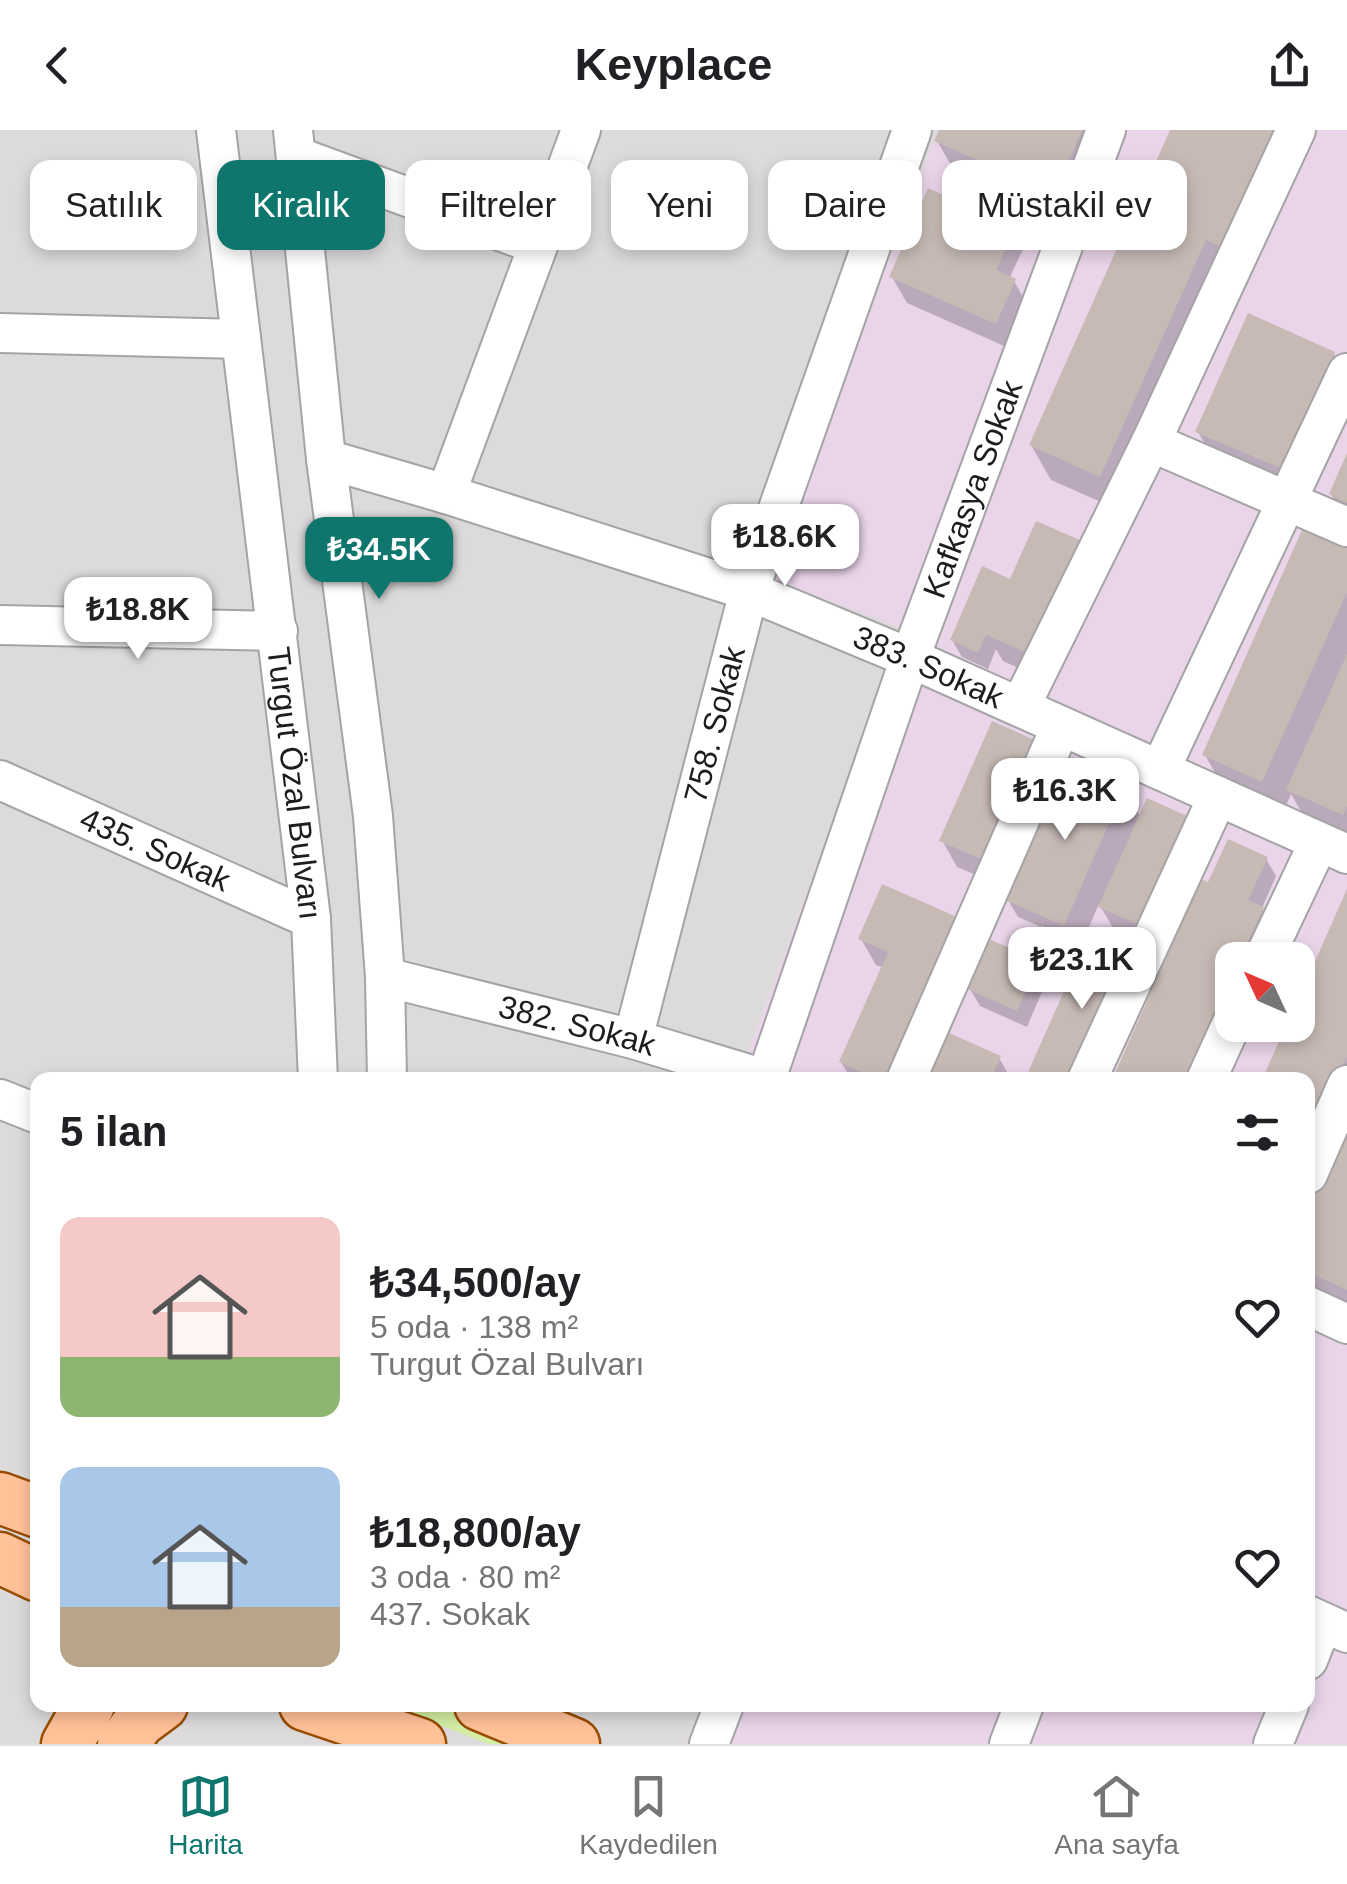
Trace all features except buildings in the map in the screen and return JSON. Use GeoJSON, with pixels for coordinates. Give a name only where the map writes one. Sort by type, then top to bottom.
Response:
{"type":"FeatureCollection","features":[{"type":"Feature","properties":{"kind":"main road"},"geometry":{"type":"LineString","coordinates":[[0,1498],[30,1509]]}},
{"type":"Feature","properties":{"kind":"main road"},"geometry":{"type":"LineString","coordinates":[[0,1558],[30,1572]]}},
{"type":"Feature","properties":{"kind":"main road"},"geometry":{"type":"LineString","coordinates":[[66,1744],[85,1712]]}},
{"type":"Feature","properties":{"kind":"main road"},"geometry":{"type":"LineString","coordinates":[[123,1744],[139,1722],[153,1712]]}},
{"type":"Feature","properties":{"kind":"main road"},"geometry":{"type":"LineString","coordinates":[[326,1712],[420,1744]]}},
{"type":"Feature","properties":{"kind":"main road"},"geometry":{"type":"LineString","coordinates":[[497,1712],[574,1744]]}},
{"type":"Feature","properties":{"kind":"street","name":"Turgut Özal Bulvarı"},"geometry":{"type":"LineString","coordinates":[[216,130],[311,919],[318,1072]]}},
{"type":"Feature","properties":{"kind":"street"},"geometry":{"type":"LineString","coordinates":[[570,160],[581,130]]}},
{"type":"Feature","properties":{"kind":"street","name":"758. Sokak"},"geometry":{"type":"LineString","coordinates":[[632,1040],[748,590],[912,130]]}},
{"type":"Feature","properties":{"kind":"street","name":"Kafkasya Sokak"},"geometry":{"type":"LineString","coordinates":[[770,1072],[910,658],[1106,130]]}},
{"type":"Feature","properties":{"kind":"street"},"geometry":{"type":"LineString","coordinates":[[1020,707],[1151,442],[1296,130]]}},
{"type":"Feature","properties":{"kind":"street"},"geometry":{"type":"LineString","coordinates":[[388,1072],[373,816],[326,459],[294,143],[405,189]]}},
{"type":"Feature","properties":{"kind":"street"},"geometry":{"type":"LineString","coordinates":[[446,494],[536,250]]}},
{"type":"Feature","properties":{"kind":"street"},"geometry":{"type":"LineString","coordinates":[[0,333],[241,339]]}},
{"type":"Feature","properties":{"kind":"street"},"geometry":{"type":"LineString","coordinates":[[1160,770],[1347,373]]}},
{"type":"Feature","properties":{"kind":"street"},"geometry":{"type":"LineString","coordinates":[[1151,442],[1347,527]]}},
{"type":"Feature","properties":{"kind":"street","name":"383. Sokak"},"geometry":{"type":"LineString","coordinates":[[326,459],[748,590],[910,658],[1333,848]]}},
{"type":"Feature","properties":{"kind":"street"},"geometry":{"type":"LineString","coordinates":[[1,628],[278,631]]}},
{"type":"Feature","properties":{"kind":"street"},"geometry":{"type":"LineString","coordinates":[[910,1072],[1061,726]]}},
{"type":"Feature","properties":{"kind":"street","name":"435. Sokak"},"geometry":{"type":"LineString","coordinates":[[0,780],[311,919]]}},
{"type":"Feature","properties":{"kind":"street"},"geometry":{"type":"LineString","coordinates":[[1091,1072],[1218,796]]}},
{"type":"Feature","properties":{"kind":"street"},"geometry":{"type":"LineString","coordinates":[[1274,942],[1333,848]]}},
{"type":"Feature","properties":{"kind":"street","name":"382. Sokak"},"geometry":{"type":"LineString","coordinates":[[385,977],[740,1072]]}},
{"type":"Feature","properties":{"kind":"street"},"geometry":{"type":"LineString","coordinates":[[1210,1072],[1224,1042]]}},
{"type":"Feature","properties":{"kind":"street"},"geometry":{"type":"LineString","coordinates":[[1315,1158],[1347,1085]]}},
{"type":"Feature","properties":{"kind":"street"},"geometry":{"type":"LineString","coordinates":[[0,1099],[30,1111]]}},
{"type":"Feature","properties":{"kind":"street"},"geometry":{"type":"LineString","coordinates":[[1315,1309],[1347,1324]]}},
{"type":"Feature","properties":{"kind":"street"},"geometry":{"type":"LineString","coordinates":[[1315,1646],[1326,1623]]}},
{"type":"Feature","properties":{"kind":"street"},"geometry":{"type":"LineString","coordinates":[[708,1744],[721,1712]]}},
{"type":"Feature","properties":{"kind":"street"},"geometry":{"type":"LineString","coordinates":[[1008,1744],[1021,1712]]}},
{"type":"Feature","properties":{"kind":"street"},"geometry":{"type":"LineString","coordinates":[[1273,1744],[1286,1712]]}},
{"type":"Feature","properties":{"kind":"shaded area"},"geometry":{"type":"Polygon","coordinates":[[[0,130],[938,130],[922,173],[922,160],[768,160],[768,250],[893,250],[770,577],[904,629],[741,1072],[30,1072],[30,1712],[699,1712],[686,1744],[0,1744],[0,130]]]}},
{"type":"Feature","properties":{"kind":"shaded area"},"geometry":{"type":"Polygon","coordinates":[[[938,130],[1347,130],[1347,1744],[686,1744],[699,1712],[1315,1712],[1315,1072],[741,1072],[904,629],[770,578],[893,250],[922,250],[922,173],[938,130]]]}},
{"type":"Feature","properties":{"kind":"green space"},"geometry":{"type":"Polygon","coordinates":[[[406,1712],[454,1712],[529,1744],[489,1744],[406,1712]]]}}]}
